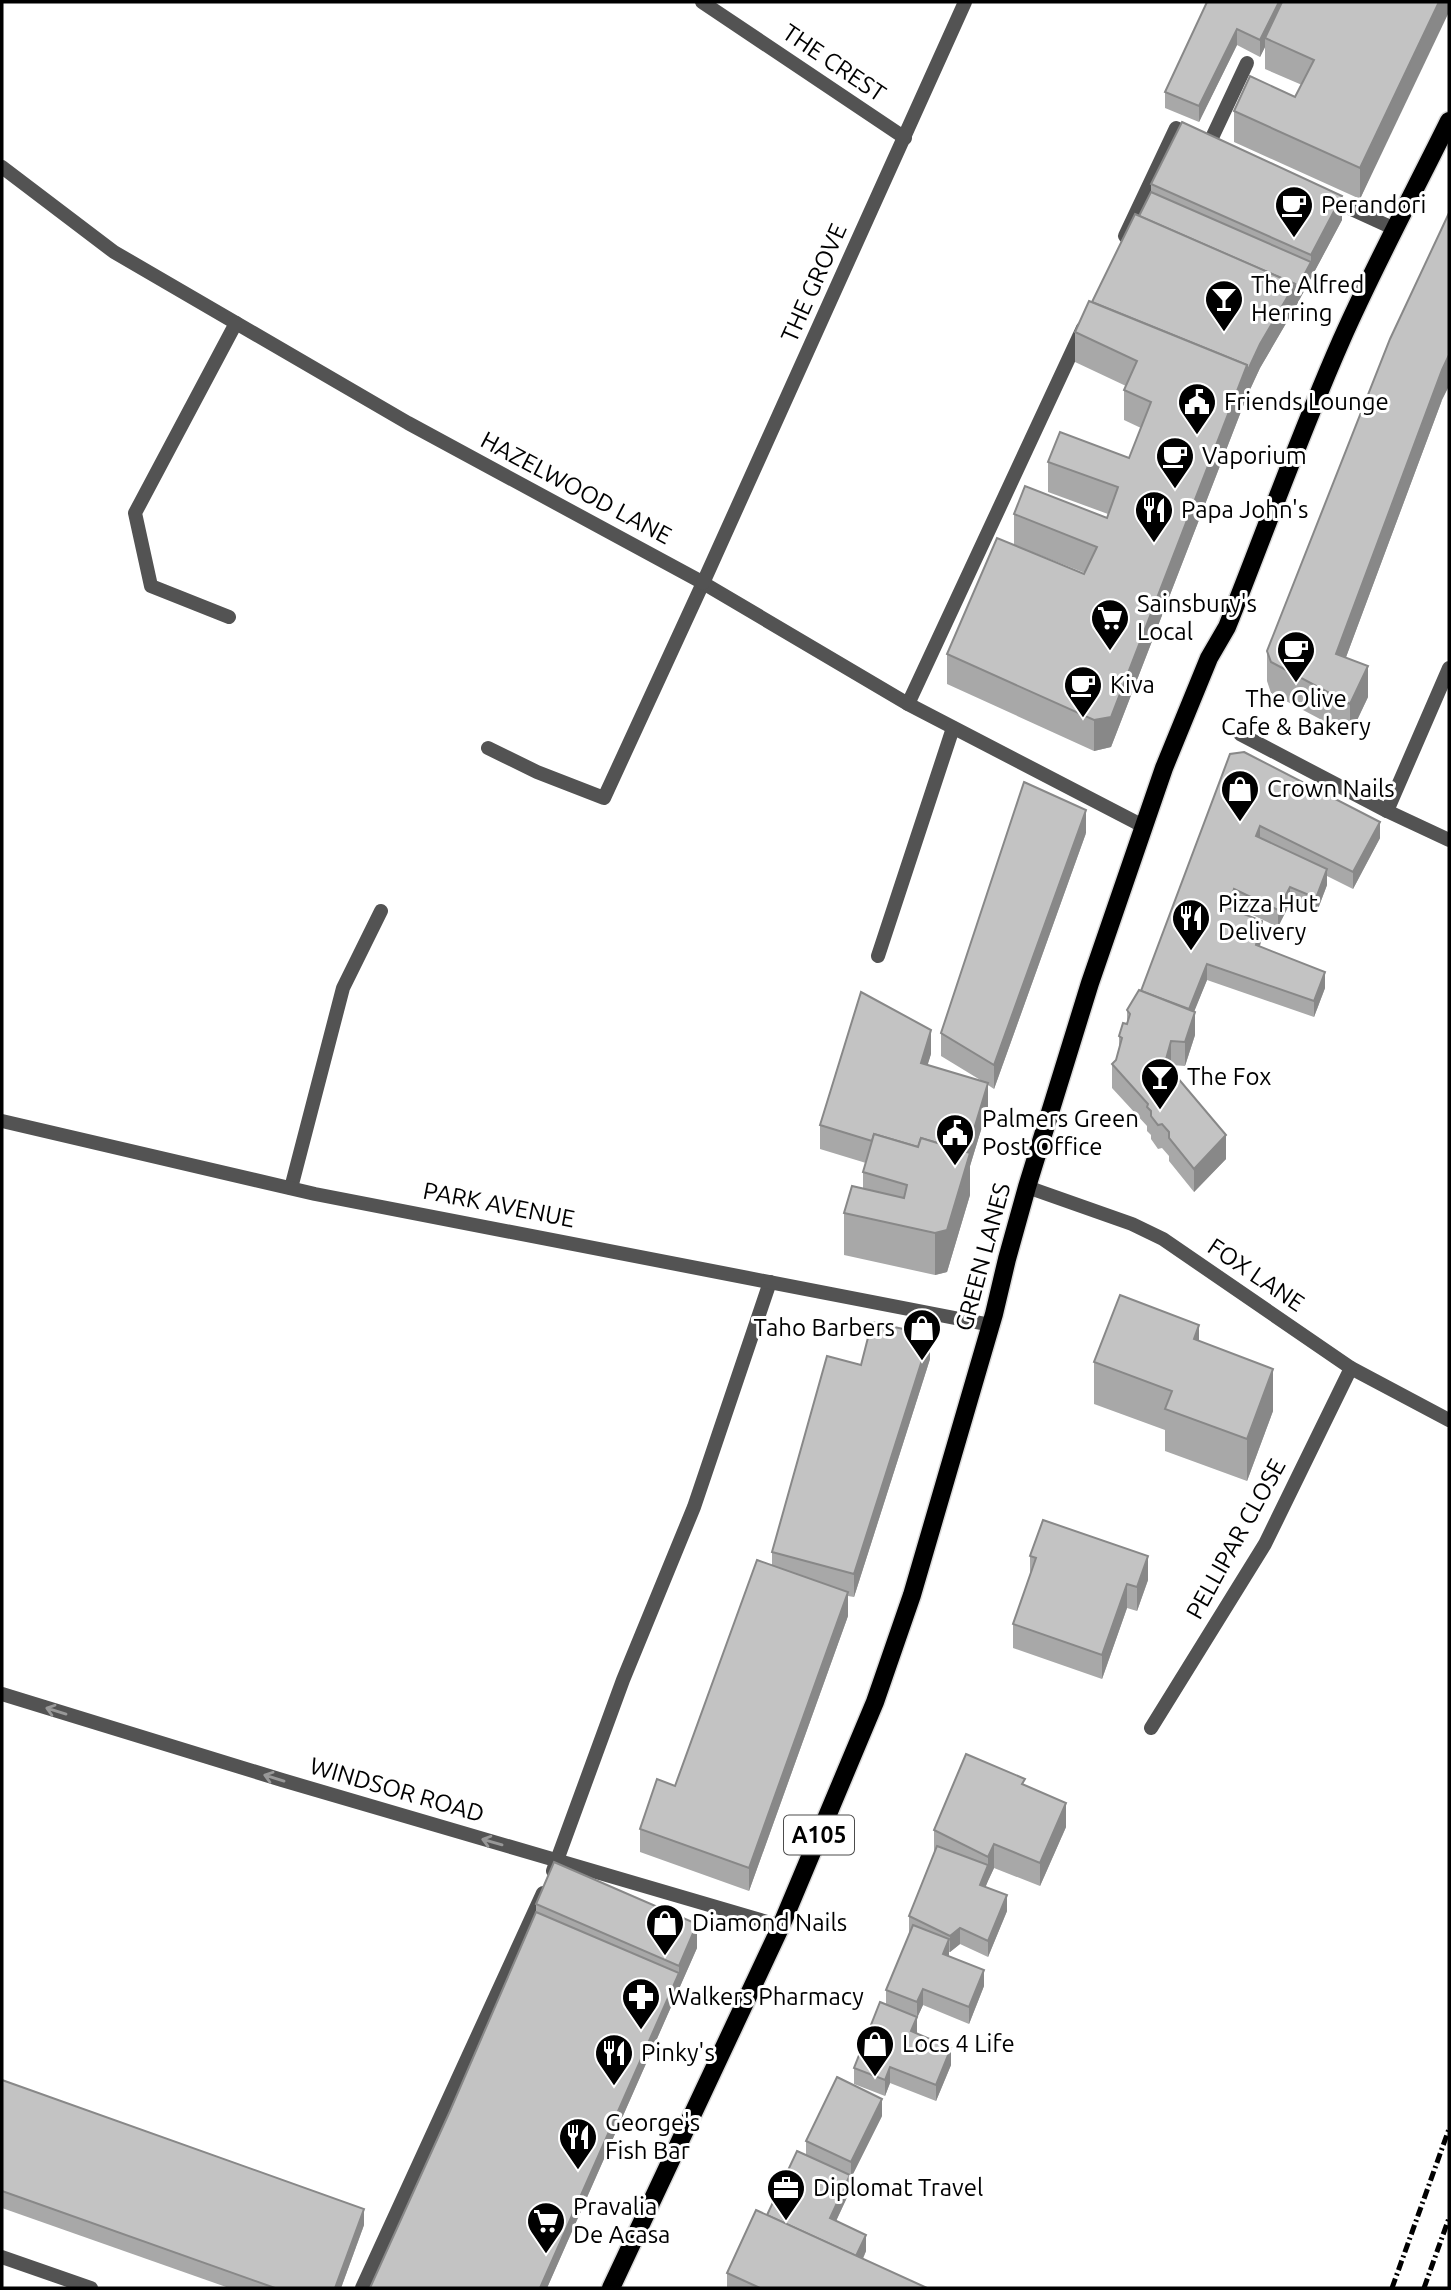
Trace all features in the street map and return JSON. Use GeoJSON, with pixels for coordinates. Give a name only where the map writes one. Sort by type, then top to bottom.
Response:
{"type":"FeatureCollection","features":[{"type":"Feature","properties":{"kind":"main road","name":"GREEN LANES"},"geometry":{"type":"LineString","coordinates":[[611,2288],[781,1926],[874,1702],[912,1595],[991,1325],[1027,1187],[1090,983],[1143,826],[1186,712],[1209,658],[1227,627],[1340,343],[1380,254],[1449,121]]}},
{"type":"Feature","properties":{"kind":"street","name":"THE CREST"},"geometry":{"type":"LineString","coordinates":[[702,2],[905,138]]}},
{"type":"Feature","properties":{"kind":"street","name":"THE GROVE"},"geometry":{"type":"LineString","coordinates":[[488,748],[537,772],[604,798],[965,2]]}},
{"type":"Feature","properties":{"kind":"street"},"geometry":{"type":"LineString","coordinates":[[1209,144],[1247,63]]}},
{"type":"Feature","properties":{"kind":"street"},"geometry":{"type":"LineString","coordinates":[[1117,253],[1175,128],[1233,155]]}},
{"type":"Feature","properties":{"kind":"street","name":"HAZELWOOD LANE"},"geometry":{"type":"LineString","coordinates":[[2,167],[114,252],[408,423],[703,583],[908,704],[1143,826]]}},
{"type":"Feature","properties":{"kind":"street"},"geometry":{"type":"LineString","coordinates":[[1316,193],[1395,229]]}},
{"type":"Feature","properties":{"kind":"street"},"geometry":{"type":"LineString","coordinates":[[908,704],[1088,316]]}},
{"type":"Feature","properties":{"kind":"street"},"geometry":{"type":"LineString","coordinates":[[229,617],[151,586],[135,513],[236,323]]}},
{"type":"Feature","properties":{"kind":"street"},"geometry":{"type":"LineString","coordinates":[[1387,811],[1449,668]]}},
{"type":"Feature","properties":{"kind":"street"},"geometry":{"type":"LineString","coordinates":[[878,956],[953,728]]}},
{"type":"Feature","properties":{"kind":"street"},"geometry":{"type":"LineString","coordinates":[[1240,734],[1387,811],[1449,840]]}},
{"type":"Feature","properties":{"kind":"street"},"geometry":{"type":"LineString","coordinates":[[291,1188],[343,988],[381,911]]}},
{"type":"Feature","properties":{"kind":"street","name":"PARK AVENUE"},"geometry":{"type":"LineString","coordinates":[[2,1121],[291,1188],[991,1325]]}},
{"type":"Feature","properties":{"kind":"street","name":"FOX LANE"},"geometry":{"type":"LineString","coordinates":[[1027,1187],[1132,1224],[1163,1239],[1351,1368],[1449,1420]]}},
{"type":"Feature","properties":{"kind":"street"},"geometry":{"type":"LineString","coordinates":[[362,2288],[558,1861],[624,1680],[694,1507],[770,1282]]}},
{"type":"Feature","properties":{"kind":"street","name":"PELLIPAR CLOSE"},"geometry":{"type":"LineString","coordinates":[[1151,1728],[1265,1544],[1351,1368]]}},
{"type":"Feature","properties":{"kind":"street","name":"WINDSOR ROAD"},"geometry":{"type":"LineString","coordinates":[[2,1694],[282,1780],[781,1926]]}},
{"type":"Feature","properties":{"kind":"street"},"geometry":{"type":"LineString","coordinates":[[2,2257],[91,2288]]}},
{"type":"Feature","properties":{"kind":"building"},"geometry":{"type":"Polygon","coordinates":[[[1207,2],[1279,2],[1260,40],[1237,29],[1199,106],[1165,92],[1207,2]]]}},
{"type":"Feature","properties":{"kind":"building"},"geometry":{"type":"Polygon","coordinates":[[[1282,2],[1439,2],[1360,168],[1234,111],[1250,76],[1295,97],[1314,60],[1265,38],[1282,2]]]}},
{"type":"Feature","properties":{"kind":"building"},"geometry":{"type":"Polygon","coordinates":[[[1182,122],[1342,196],[1311,255],[1151,184],[1182,122]]]}},
{"type":"Feature","properties":{"kind":"building"},"geometry":{"type":"Polygon","coordinates":[[[1151,192],[1311,262],[1295,292],[1295,284],[1139,216],[1151,192]]]}},
{"type":"Feature","properties":{"kind":"building"},"geometry":{"type":"Polygon","coordinates":[[[1449,213],[1449,355],[1336,654],[1368,666],[1350,704],[1271,662],[1267,651],[1390,339],[1449,213]]]}},
{"type":"Feature","properties":{"kind":"building"},"geometry":{"type":"Polygon","coordinates":[[[1135,214],[1295,284],[1247,372],[1247,365],[1092,302],[1135,214]]]}},
{"type":"Feature","properties":{"kind":"building"},"geometry":{"type":"Polygon","coordinates":[[[1089,301],[1247,365],[1111,717],[1094,720],[947,654],[997,538],[1084,574],[1097,547],[1014,514],[1025,486],[1107,518],[1118,487],[1048,462],[1060,432],[1129,458],[1151,402],[1124,390],[1137,361],[1075,332],[1089,301]]]}},
{"type":"Feature","properties":{"kind":"building"},"geometry":{"type":"Polygon","coordinates":[[[1244,752],[1380,822],[1353,872],[1260,826],[1256,836],[1327,869],[1316,898],[1290,887],[1278,910],[1234,889],[1228,908],[1262,921],[1256,945],[1325,972],[1314,1001],[1207,964],[1189,1009],[1141,991],[1230,754],[1244,752]]]}},
{"type":"Feature","properties":{"kind":"building"},"geometry":{"type":"Polygon","coordinates":[[[1024,782],[1086,810],[994,1065],[941,1033],[1024,782]]]}},
{"type":"Feature","properties":{"kind":"building","name":"The Fox"},"geometry":{"type":"Polygon","coordinates":[[[1139,990],[1195,1012],[1185,1042],[1171,1041],[1165,1063],[1226,1135],[1194,1169],[1169,1138],[1169,1132],[1151,1116],[1148,1104],[1112,1064],[1116,1060],[1122,1038],[1119,1036],[1123,1023],[1127,1024],[1130,1014],[1127,1010],[1139,990]]]}},
{"type":"Feature","properties":{"kind":"building"},"geometry":{"type":"Polygon","coordinates":[[[861,992],[931,1030],[921,1063],[988,1083],[967,1152],[921,1138],[918,1147],[874,1134],[872,1141],[820,1125],[861,992]]]}},
{"type":"Feature","properties":{"kind":"building"},"geometry":{"type":"Polygon","coordinates":[[[874,1134],[918,1147],[921,1138],[970,1153],[947,1230],[935,1233],[844,1213],[852,1186],[904,1198],[907,1185],[863,1172],[874,1134]]]}},
{"type":"Feature","properties":{"kind":"building"},"geometry":{"type":"Polygon","coordinates":[[[1120,1295],[1199,1325],[1194,1339],[1273,1369],[1247,1439],[1165,1409],[1172,1391],[1094,1362],[1120,1295]]]}},
{"type":"Feature","properties":{"kind":"building"},"geometry":{"type":"Polygon","coordinates":[[[872,1322],[930,1335],[854,1574],[772,1552],[827,1356],[861,1365],[872,1322]]]}},
{"type":"Feature","properties":{"kind":"building"},"geometry":{"type":"Polygon","coordinates":[[[1043,1520],[1148,1556],[1137,1587],[1127,1584],[1102,1655],[1013,1624],[1036,1558],[1030,1556],[1043,1520]]]}},
{"type":"Feature","properties":{"kind":"building"},"geometry":{"type":"Polygon","coordinates":[[[757,1560],[848,1592],[749,1868],[640,1829],[657,1779],[675,1786],[757,1560]]]}},
{"type":"Feature","properties":{"kind":"building"},"geometry":{"type":"Polygon","coordinates":[[[966,1754],[1025,1779],[1022,1784],[1066,1803],[1040,1863],[994,1844],[988,1857],[934,1830],[966,1754]]]}},
{"type":"Feature","properties":{"kind":"building"},"geometry":{"type":"Polygon","coordinates":[[[937,1846],[988,1865],[980,1885],[1007,1895],[988,1941],[960,1928],[950,1936],[909,1916],[937,1846]]]}},
{"type":"Feature","properties":{"kind":"building"},"geometry":{"type":"Polygon","coordinates":[[[554,1862],[697,1924],[679,1966],[536,1904],[554,1862]]]}},
{"type":"Feature","properties":{"kind":"building"},"geometry":{"type":"Polygon","coordinates":[[[536,1912],[679,1973],[540,2288],[370,2288],[450,2111],[536,1912]]]}},
{"type":"Feature","properties":{"kind":"building"},"geometry":{"type":"Polygon","coordinates":[[[913,1925],[949,1939],[943,1954],[984,1970],[969,2007],[923,1989],[917,2002],[886,1990],[913,1925]]]}},
{"type":"Feature","properties":{"kind":"building"},"geometry":{"type":"Polygon","coordinates":[[[880,2002],[917,2017],[911,2031],[951,2048],[936,2085],[890,2067],[885,2080],[854,2068],[880,2002]]]}},
{"type":"Feature","properties":{"kind":"building"},"geometry":{"type":"Polygon","coordinates":[[[837,2077],[882,2099],[851,2162],[806,2141],[837,2077]]]}},
{"type":"Feature","properties":{"kind":"building"},"geometry":{"type":"Polygon","coordinates":[[[2,2080],[364,2209],[335,2288],[275,2288],[2,2191],[2,2080]]]}},
{"type":"Feature","properties":{"kind":"building"},"geometry":{"type":"Polygon","coordinates":[[[797,2151],[850,2175],[830,2218],[866,2235],[856,2256],[767,2215],[797,2151]]]}},
{"type":"Feature","properties":{"kind":"building"},"geometry":{"type":"Polygon","coordinates":[[[756,2210],[927,2288],[760,2288],[727,2273],[756,2210]]]}},
{"type":"Feature","properties":{"kind":"railway"},"geometry":{"type":"LineString","coordinates":[[1392,2288],[1449,2129]]}},
{"type":"Feature","properties":{"kind":"railway"},"geometry":{"type":"LineString","coordinates":[[1424,2288],[1449,2218]]}},
{"type":"Feature","properties":{"kind":"place","name":"Perandori"},"geometry":{"type":"Point","coordinates":[1294,239]}},
{"type":"Feature","properties":{"kind":"place","name":"The Alfred Herring"},"geometry":{"type":"Point","coordinates":[1224,333]}},
{"type":"Feature","properties":{"kind":"place","name":"Friends Lounge"},"geometry":{"type":"Point","coordinates":[1197,436]}},
{"type":"Feature","properties":{"kind":"place","name":"Vaporium"},"geometry":{"type":"Point","coordinates":[1175,490]}},
{"type":"Feature","properties":{"kind":"place","name":"Papa John's"},"geometry":{"type":"Point","coordinates":[1154,544]}},
{"type":"Feature","properties":{"kind":"place","name":"Sainsbury's Local"},"geometry":{"type":"Point","coordinates":[1110,652]}},
{"type":"Feature","properties":{"kind":"place","name":"The Olive Cafe & Bakery"},"geometry":{"type":"Point","coordinates":[1296,684]}},
{"type":"Feature","properties":{"kind":"place","name":"Kiva"},"geometry":{"type":"Point","coordinates":[1083,719]}},
{"type":"Feature","properties":{"kind":"place","name":"Crown Nails"},"geometry":{"type":"Point","coordinates":[1240,823]}},
{"type":"Feature","properties":{"kind":"place","name":"Pizza Hut Delivery"},"geometry":{"type":"Point","coordinates":[1191,952]}},
{"type":"Feature","properties":{"kind":"place","name":"The Fox"},"geometry":{"type":"Point","coordinates":[1160,1111]}},
{"type":"Feature","properties":{"kind":"place","name":"Palmers Green Post Office"},"geometry":{"type":"Point","coordinates":[955,1167]}},
{"type":"Feature","properties":{"kind":"place","name":"Taho Barbers"},"geometry":{"type":"Point","coordinates":[922,1362]}},
{"type":"Feature","properties":{"kind":"place","name":"Diamond Nails"},"geometry":{"type":"Point","coordinates":[665,1957]}},
{"type":"Feature","properties":{"kind":"place","name":"Walkers Pharmacy"},"geometry":{"type":"Point","coordinates":[641,2031]}},
{"type":"Feature","properties":{"kind":"place","name":"Locs 4 Life"},"geometry":{"type":"Point","coordinates":[875,2078]}},
{"type":"Feature","properties":{"kind":"place","name":"Pinky's"},"geometry":{"type":"Point","coordinates":[614,2087]}},
{"type":"Feature","properties":{"kind":"place","name":"George's Fish Bar"},"geometry":{"type":"Point","coordinates":[578,2171]}},
{"type":"Feature","properties":{"kind":"place","name":"Diplomat Travel"},"geometry":{"type":"Point","coordinates":[786,2222]}},
{"type":"Feature","properties":{"kind":"place","name":"Pravalia De Acasa"},"geometry":{"type":"Point","coordinates":[546,2255]}}]}
